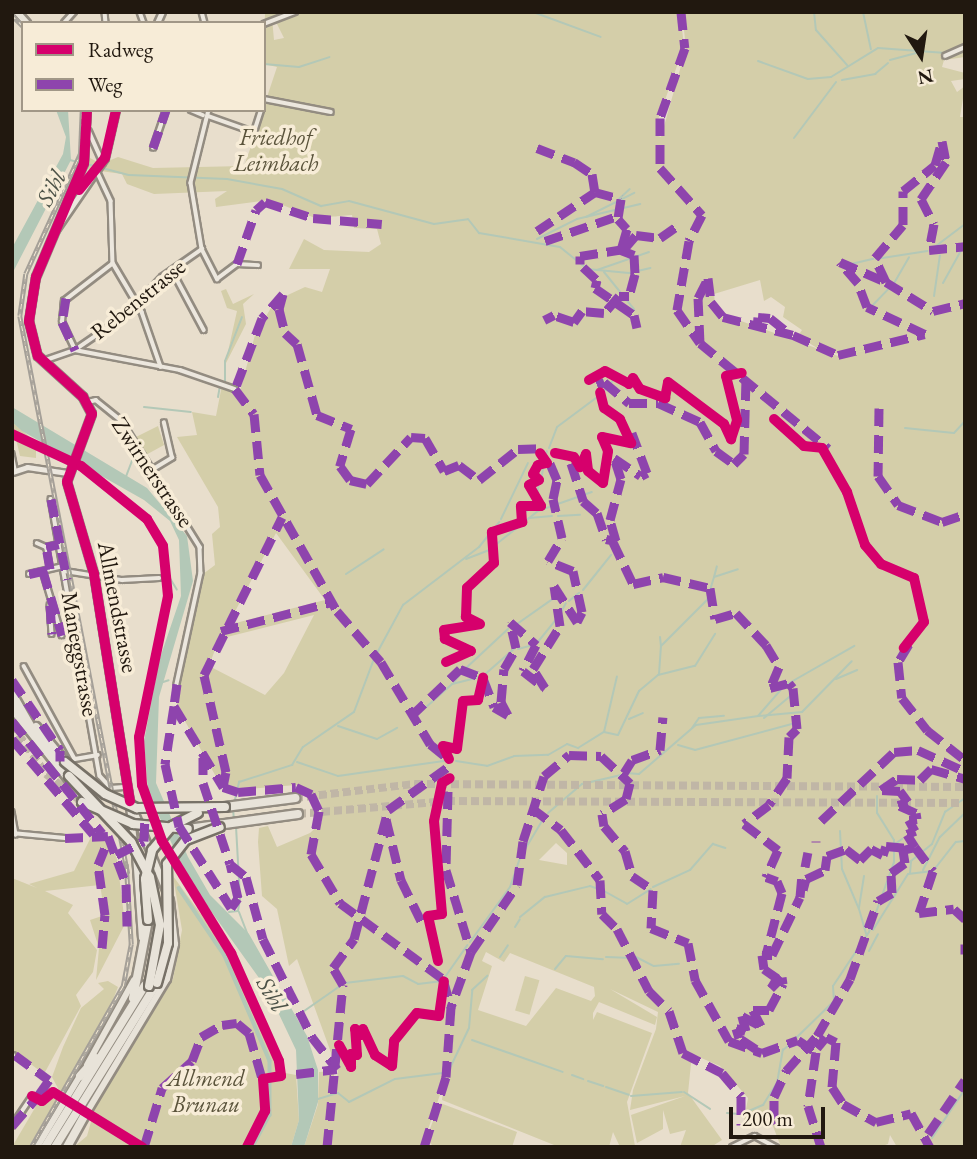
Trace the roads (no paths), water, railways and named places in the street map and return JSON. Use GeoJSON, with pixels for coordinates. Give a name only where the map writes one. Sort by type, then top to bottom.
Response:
{"type":"FeatureCollection","features":[{"type":"Feature","properties":{"kind":"highway"},"geometry":{"type":"LineString","coordinates":[[12,693],[51,746],[91,785],[129,806],[163,812],[295,798]]}},
{"type":"Feature","properties":{"kind":"highway"},"geometry":{"type":"LineString","coordinates":[[12,693],[51,760]]}},
{"type":"Feature","properties":{"kind":"highway"},"geometry":{"type":"LineString","coordinates":[[12,708],[51,760],[117,831],[144,874],[156,929],[147,984],[129,1029],[65,1131],[62,1147]]}},
{"type":"Feature","properties":{"kind":"highway"},"geometry":{"type":"LineString","coordinates":[[82,802],[144,827],[220,827],[298,814]]}},
{"type":"Feature","properties":{"kind":"highway"},"geometry":{"type":"LineString","coordinates":[[147,984],[145,874],[152,850],[178,822],[225,807]]}},
{"type":"Feature","properties":{"kind":"highway"},"geometry":{"type":"LineString","coordinates":[[43,1147],[147,984],[168,943],[166,866],[186,840],[220,827]]}},
{"type":"Feature","properties":{"kind":"highway"},"geometry":{"type":"LineString","coordinates":[[80,1076],[113,1038]]}},
{"type":"Feature","properties":{"kind":"highway"},"geometry":{"type":"LineString","coordinates":[[62,1147],[85,1100]]}},
{"type":"Feature","properties":{"kind":"highway"},"geometry":{"type":"LineString","coordinates":[[43,1147],[68,1111]]}},
{"type":"Feature","properties":{"kind":"highway"},"geometry":{"type":"LineString","coordinates":[[62,1147],[85,1114]]}},
{"type":"Feature","properties":{"kind":"main road"},"geometry":{"type":"LineString","coordinates":[[14,471],[68,473],[92,419],[88,402],[42,361],[32,343],[30,298],[83,164],[89,131],[87,112]]}},
{"type":"Feature","properties":{"kind":"main road","name":"Allmendstrasse"},"geometry":{"type":"LineString","coordinates":[[43,1147],[136,974],[142,925],[130,801],[94,574],[68,473]]}},
{"type":"Feature","properties":{"kind":"main road","name":"Allmendstrasse"},"geometry":{"type":"LineString","coordinates":[[85,1114],[172,963],[173,914],[130,801]]}},
{"type":"Feature","properties":{"kind":"main road"},"geometry":{"type":"LineString","coordinates":[[136,854],[149,852]]}},
{"type":"Feature","properties":{"kind":"street"},"geometry":{"type":"LineString","coordinates":[[266,23],[295,12]]}},
{"type":"Feature","properties":{"kind":"street"},"geometry":{"type":"LineString","coordinates":[[945,56],[965,47]]}},
{"type":"Feature","properties":{"kind":"street"},"geometry":{"type":"LineString","coordinates":[[266,99],[331,112]]}},
{"type":"Feature","properties":{"kind":"street"},"geometry":{"type":"LineString","coordinates":[[54,232],[100,167],[115,112]]}},
{"type":"Feature","properties":{"kind":"street"},"geometry":{"type":"LineString","coordinates":[[153,148],[165,112]]}},
{"type":"Feature","properties":{"kind":"street"},"geometry":{"type":"LineString","coordinates":[[197,112],[254,132],[260,112]]}},
{"type":"Feature","properties":{"kind":"street"},"geometry":{"type":"LineString","coordinates":[[208,112],[192,171],[191,193],[202,249],[217,279],[237,264],[258,265]]}},
{"type":"Feature","properties":{"kind":"street"},"geometry":{"type":"LineString","coordinates":[[89,131],[111,201],[113,263],[138,304],[162,367]]}},
{"type":"Feature","properties":{"kind":"street","name":"Rebenstrasse"},"geometry":{"type":"LineString","coordinates":[[75,350],[138,304],[172,270],[202,249]]}},
{"type":"Feature","properties":{"kind":"street"},"geometry":{"type":"LineString","coordinates":[[75,350],[62,322],[64,301],[113,263]]}},
{"type":"Feature","properties":{"kind":"street"},"geometry":{"type":"LineString","coordinates":[[172,270],[204,330]]}},
{"type":"Feature","properties":{"kind":"street"},"geometry":{"type":"LineString","coordinates":[[42,361],[75,350],[162,367],[235,388]]}},
{"type":"Feature","properties":{"kind":"street","name":"Zwirnerstrasse"},"geometry":{"type":"LineString","coordinates":[[88,402],[96,401],[117,415],[150,471],[183,513],[201,555],[177,684]]}},
{"type":"Feature","properties":{"kind":"street"},"geometry":{"type":"LineString","coordinates":[[150,471],[172,458],[164,423]]}},
{"type":"Feature","properties":{"kind":"street"},"geometry":{"type":"LineString","coordinates":[[12,454],[14,471]]}},
{"type":"Feature","properties":{"kind":"street","name":"Maneggstrasse"},"geometry":{"type":"LineString","coordinates":[[51,499],[104,784],[127,787]]}},
{"type":"Feature","properties":{"kind":"street"},"geometry":{"type":"LineString","coordinates":[[37,543],[46,547],[60,544]]}},
{"type":"Feature","properties":{"kind":"street"},"geometry":{"type":"LineString","coordinates":[[46,547],[50,569]]}},
{"type":"Feature","properties":{"kind":"street"},"geometry":{"type":"LineString","coordinates":[[29,575],[64,568],[94,574],[159,578]]}},
{"type":"Feature","properties":{"kind":"street"},"geometry":{"type":"LineString","coordinates":[[43,571],[50,605],[52,634]]}},
{"type":"Feature","properties":{"kind":"street"},"geometry":{"type":"LineString","coordinates":[[50,605],[62,635]]}},
{"type":"Feature","properties":{"kind":"street"},"geometry":{"type":"LineString","coordinates":[[24,666],[75,759],[98,755]]}},
{"type":"Feature","properties":{"kind":"street"},"geometry":{"type":"LineString","coordinates":[[12,812],[14,834],[65,838]]}},
{"type":"Feature","properties":{"kind":"street"},"geometry":{"type":"LineString","coordinates":[[12,1126],[32,1096]]}},
{"type":"Feature","properties":{"kind":"street"},"geometry":{"type":"LineString","coordinates":[[732,1147],[752,1136],[764,1139],[776,1147]]}},
{"type":"Feature","properties":{"kind":"water","name":"Sihl"},"geometry":{"type":"Polygon","coordinates":[[[57,112],[68,112],[71,160],[12,274],[12,248],[63,154],[66,137],[57,112]]]}},
{"type":"Feature","properties":{"kind":"water","name":"Sihl"},"geometry":{"type":"Polygon","coordinates":[[[12,407],[147,488],[187,536],[193,581],[159,697],[156,783],[188,857],[210,895],[249,934],[307,1036],[318,1070],[318,1102],[304,1147],[291,1147],[299,1120],[296,1050],[267,989],[188,879],[148,792],[144,741],[159,661],[181,596],[179,540],[170,521],[144,500],[22,431],[12,422],[12,407]]]}},
{"type":"Feature","properties":{"kind":"waterway"},"geometry":{"type":"LineString","coordinates":[[533,12],[601,37]]}},
{"type":"Feature","properties":{"kind":"waterway"},"geometry":{"type":"LineString","coordinates":[[814,12],[816,30],[847,65]]}},
{"type":"Feature","properties":{"kind":"waterway"},"geometry":{"type":"LineString","coordinates":[[863,12],[871,49]]}},
{"type":"Feature","properties":{"kind":"waterway"},"geometry":{"type":"LineString","coordinates":[[758,61],[808,79],[831,77],[878,48],[946,53],[965,45]]}},
{"type":"Feature","properties":{"kind":"waterway"},"geometry":{"type":"LineString","coordinates":[[890,60],[919,52]]}},
{"type":"Feature","properties":{"kind":"waterway"},"geometry":{"type":"LineString","coordinates":[[266,64],[299,67],[329,57]]}},
{"type":"Feature","properties":{"kind":"waterway"},"geometry":{"type":"LineString","coordinates":[[842,80],[875,74],[888,63]]}},
{"type":"Feature","properties":{"kind":"waterway"},"geometry":{"type":"LineString","coordinates":[[794,138],[836,82]]}},
{"type":"Feature","properties":{"kind":"waterway"},"geometry":{"type":"LineString","coordinates":[[70,160],[81,163]]}},
{"type":"Feature","properties":{"kind":"waterway"},"geometry":{"type":"LineString","coordinates":[[87,164],[129,175],[227,179],[282,189],[321,206],[349,201],[434,224],[468,219],[479,233],[560,247],[587,269],[629,273],[650,268]]}},
{"type":"Feature","properties":{"kind":"waterway"},"geometry":{"type":"LineString","coordinates":[[618,200],[630,189]]}},
{"type":"Feature","properties":{"kind":"waterway"},"geometry":{"type":"LineString","coordinates":[[586,217],[634,193]]}},
{"type":"Feature","properties":{"kind":"waterway"},"geometry":{"type":"LineString","coordinates":[[537,239],[577,219],[640,204]]}},
{"type":"Feature","properties":{"kind":"waterway"},"geometry":{"type":"LineString","coordinates":[[932,249],[965,224]]}},
{"type":"Feature","properties":{"kind":"waterway"},"geometry":{"type":"LineString","coordinates":[[964,245],[965,240]]}},
{"type":"Feature","properties":{"kind":"waterway"},"geometry":{"type":"LineString","coordinates":[[943,283],[962,249]]}},
{"type":"Feature","properties":{"kind":"waterway"},"geometry":{"type":"LineString","coordinates":[[876,259],[927,251]]}},
{"type":"Feature","properties":{"kind":"waterway"},"geometry":{"type":"LineString","coordinates":[[597,270],[649,252]]}},
{"type":"Feature","properties":{"kind":"waterway"},"geometry":{"type":"LineString","coordinates":[[934,296],[940,255]]}},
{"type":"Feature","properties":{"kind":"waterway"},"geometry":{"type":"LineString","coordinates":[[893,285],[909,257]]}},
{"type":"Feature","properties":{"kind":"waterway"},"geometry":{"type":"LineString","coordinates":[[851,264],[873,259]]}},
{"type":"Feature","properties":{"kind":"waterway"},"geometry":{"type":"LineString","coordinates":[[604,272],[634,309]]}},
{"type":"Feature","properties":{"kind":"waterway"},"geometry":{"type":"LineString","coordinates":[[870,308],[890,287]]}},
{"type":"Feature","properties":{"kind":"waterway"},"geometry":{"type":"LineString","coordinates":[[225,382],[225,361],[242,317]]}},
{"type":"Feature","properties":{"kind":"waterway"},"geometry":{"type":"LineString","coordinates":[[610,384],[616,377]]}},
{"type":"Feature","properties":{"kind":"waterway"},"geometry":{"type":"LineString","coordinates":[[218,397],[220,386]]}},
{"type":"Feature","properties":{"kind":"waterway"},"geometry":{"type":"LineString","coordinates":[[603,392],[607,388]]}},
{"type":"Feature","properties":{"kind":"waterway"},"geometry":{"type":"LineString","coordinates":[[549,448],[557,427],[600,395]]}},
{"type":"Feature","properties":{"kind":"waterway"},"geometry":{"type":"LineString","coordinates":[[144,407],[191,412]]}},
{"type":"Feature","properties":{"kind":"waterway"},"geometry":{"type":"LineString","coordinates":[[117,421],[135,453],[126,476]]}},
{"type":"Feature","properties":{"kind":"waterway"},"geometry":{"type":"LineString","coordinates":[[905,428],[954,433],[965,421]]}},
{"type":"Feature","properties":{"kind":"waterway"},"geometry":{"type":"LineString","coordinates":[[541,480],[545,458]]}},
{"type":"Feature","properties":{"kind":"waterway"},"geometry":{"type":"LineString","coordinates":[[501,519],[528,463]]}},
{"type":"Feature","properties":{"kind":"waterway"},"geometry":{"type":"LineString","coordinates":[[537,495],[539,484]]}},
{"type":"Feature","properties":{"kind":"waterway"},"geometry":{"type":"LineString","coordinates":[[466,559],[489,550],[538,511],[592,492]]}},
{"type":"Feature","properties":{"kind":"waterway"},"geometry":{"type":"LineString","coordinates":[[534,503],[536,497]]}},
{"type":"Feature","properties":{"kind":"waterway"},"geometry":{"type":"LineString","coordinates":[[523,515],[532,506]]}},
{"type":"Feature","properties":{"kind":"waterway"},"geometry":{"type":"LineString","coordinates":[[558,516],[580,515]]}},
{"type":"Feature","properties":{"kind":"waterway"},"geometry":{"type":"LineString","coordinates":[[529,518],[552,516]]}},
{"type":"Feature","properties":{"kind":"waterway"},"geometry":{"type":"LineString","coordinates":[[518,520],[522,517]]}},
{"type":"Feature","properties":{"kind":"waterway"},"geometry":{"type":"LineString","coordinates":[[377,653],[403,605],[479,547],[499,522]]}},
{"type":"Feature","properties":{"kind":"waterway"},"geometry":{"type":"LineString","coordinates":[[346,574],[384,549]]}},
{"type":"Feature","properties":{"kind":"waterway"},"geometry":{"type":"LineString","coordinates":[[583,590],[611,555]]}},
{"type":"Feature","properties":{"kind":"waterway"},"geometry":{"type":"LineString","coordinates":[[714,577],[717,566]]}},
{"type":"Feature","properties":{"kind":"waterway"},"geometry":{"type":"LineString","coordinates":[[456,761],[487,766],[514,756],[548,755],[567,744],[578,748],[604,732],[618,735],[639,691],[659,674],[661,646],[707,600],[714,577],[738,569]]}},
{"type":"Feature","properties":{"kind":"waterway"},"geometry":{"type":"LineString","coordinates":[[168,575],[177,590]]}},
{"type":"Feature","properties":{"kind":"waterway"},"geometry":{"type":"LineString","coordinates":[[569,601],[579,593]]}},
{"type":"Feature","properties":{"kind":"waterway"},"geometry":{"type":"LineString","coordinates":[[517,624],[554,598]]}},
{"type":"Feature","properties":{"kind":"waterway"},"geometry":{"type":"LineString","coordinates":[[561,612],[566,603]]}},
{"type":"Feature","properties":{"kind":"waterway"},"geometry":{"type":"LineString","coordinates":[[537,643],[559,616]]}},
{"type":"Feature","properties":{"kind":"waterway"},"geometry":{"type":"LineString","coordinates":[[511,628],[515,625]]}},
{"type":"Feature","properties":{"kind":"waterway"},"geometry":{"type":"LineString","coordinates":[[465,669],[508,629]]}},
{"type":"Feature","properties":{"kind":"waterway"},"geometry":{"type":"LineString","coordinates":[[658,675],[695,666],[715,634]]}},
{"type":"Feature","properties":{"kind":"waterway"},"geometry":{"type":"LineString","coordinates":[[660,637],[661,646]]}},
{"type":"Feature","properties":{"kind":"waterway"},"geometry":{"type":"LineString","coordinates":[[518,649],[533,645]]}},
{"type":"Feature","properties":{"kind":"waterway"},"geometry":{"type":"LineString","coordinates":[[626,773],[639,774],[696,725],[758,716],[784,686],[854,646]]}},
{"type":"Feature","properties":{"kind":"waterway"},"geometry":{"type":"LineString","coordinates":[[483,676],[514,649]]}},
{"type":"Feature","properties":{"kind":"waterway"},"geometry":{"type":"LineString","coordinates":[[234,804],[239,782],[292,765],[303,747],[354,712],[375,656]]}},
{"type":"Feature","properties":{"kind":"waterway"},"geometry":{"type":"LineString","coordinates":[[758,716],[802,712],[852,661]]}},
{"type":"Feature","properties":{"kind":"waterway"},"geometry":{"type":"LineString","coordinates":[[836,679],[857,670]]}},
{"type":"Feature","properties":{"kind":"waterway"},"geometry":{"type":"LineString","coordinates":[[454,682],[462,672]]}},
{"type":"Feature","properties":{"kind":"waterway"},"geometry":{"type":"LineString","coordinates":[[604,732],[617,676]]}},
{"type":"Feature","properties":{"kind":"waterway"},"geometry":{"type":"LineString","coordinates":[[416,716],[452,684],[480,677]]}},
{"type":"Feature","properties":{"kind":"waterway"},"geometry":{"type":"LineString","coordinates":[[160,683],[169,680]]}},
{"type":"Feature","properties":{"kind":"waterway"},"geometry":{"type":"LineString","coordinates":[[764,718],[790,696]]}},
{"type":"Feature","properties":{"kind":"waterway"},"geometry":{"type":"LineString","coordinates":[[629,719],[643,713]]}},
{"type":"Feature","properties":{"kind":"waterway"},"geometry":{"type":"LineString","coordinates":[[692,728],[699,718],[724,716]]}},
{"type":"Feature","properties":{"kind":"waterway"},"geometry":{"type":"LineString","coordinates":[[678,745],[695,750],[796,723]]}},
{"type":"Feature","properties":{"kind":"waterway"},"geometry":{"type":"LineString","coordinates":[[338,726],[377,739],[397,728]]}},
{"type":"Feature","properties":{"kind":"waterway"},"geometry":{"type":"LineString","coordinates":[[297,762],[338,776],[444,761]]}},
{"type":"Feature","properties":{"kind":"waterway"},"geometry":{"type":"LineString","coordinates":[[548,813],[582,784],[621,775]]}},
{"type":"Feature","properties":{"kind":"waterway"},"geometry":{"type":"LineString","coordinates":[[796,1038],[834,1001],[833,986],[869,932],[894,862],[894,840],[877,813],[877,796]]}},
{"type":"Feature","properties":{"kind":"waterway"},"geometry":{"type":"LineString","coordinates":[[910,873],[911,861],[932,844],[945,812],[965,798]]}},
{"type":"Feature","properties":{"kind":"waterway"},"geometry":{"type":"LineString","coordinates":[[233,809],[234,821]]}},
{"type":"Feature","properties":{"kind":"waterway"},"geometry":{"type":"LineString","coordinates":[[923,870],[940,837],[965,813]]}},
{"type":"Feature","properties":{"kind":"waterway"},"geometry":{"type":"LineString","coordinates":[[524,851],[544,818]]}},
{"type":"Feature","properties":{"kind":"waterway"},"geometry":{"type":"LineString","coordinates":[[229,912],[238,911],[240,898],[236,826]]}},
{"type":"Feature","properties":{"kind":"waterway"},"geometry":{"type":"LineString","coordinates":[[840,831],[842,869],[859,909]]}},
{"type":"Feature","properties":{"kind":"waterway"},"geometry":{"type":"LineString","coordinates":[[895,844],[902,839]]}},
{"type":"Feature","properties":{"kind":"waterway"},"geometry":{"type":"LineString","coordinates":[[873,930],[908,874],[933,871],[956,842],[965,841]]}},
{"type":"Feature","properties":{"kind":"waterway"},"geometry":{"type":"LineString","coordinates":[[653,887],[690,870],[713,844],[725,848]]}},
{"type":"Feature","properties":{"kind":"waterway"},"geometry":{"type":"LineString","coordinates":[[470,942],[510,887],[522,853]]}},
{"type":"Feature","properties":{"kind":"waterway"},"geometry":{"type":"LineString","coordinates":[[864,876],[859,909],[866,934]]}},
{"type":"Feature","properties":{"kind":"waterway"},"geometry":{"type":"LineString","coordinates":[[520,917],[545,897],[590,886],[601,890]]}},
{"type":"Feature","properties":{"kind":"waterway"},"geometry":{"type":"LineString","coordinates":[[179,888],[225,956],[270,1061],[270,1115],[253,1147]]}},
{"type":"Feature","properties":{"kind":"waterway"},"geometry":{"type":"LineString","coordinates":[[604,891],[627,904],[651,889]]}},
{"type":"Feature","properties":{"kind":"waterway"},"geometry":{"type":"LineString","coordinates":[[239,912],[248,935]]}},
{"type":"Feature","properties":{"kind":"waterway"},"geometry":{"type":"LineString","coordinates":[[515,927],[520,919]]}},
{"type":"Feature","properties":{"kind":"waterway"},"geometry":{"type":"LineString","coordinates":[[869,951],[878,934]]}},
{"type":"Feature","properties":{"kind":"waterway"},"geometry":{"type":"LineString","coordinates":[[445,977],[467,945]]}},
{"type":"Feature","properties":{"kind":"waterway"},"geometry":{"type":"LineString","coordinates":[[500,957],[508,945]]}},
{"type":"Feature","properties":{"kind":"waterway"},"geometry":{"type":"LineString","coordinates":[[555,969],[566,956],[603,959]]}},
{"type":"Feature","properties":{"kind":"waterway"},"geometry":{"type":"LineString","coordinates":[[606,957],[632,958]]}},
{"type":"Feature","properties":{"kind":"waterway"},"geometry":{"type":"LineString","coordinates":[[636,957],[654,966],[679,964]]}},
{"type":"Feature","properties":{"kind":"waterway"},"geometry":{"type":"LineString","coordinates":[[345,983],[403,976],[418,984],[443,981]]}},
{"type":"Feature","properties":{"kind":"waterway"},"geometry":{"type":"LineString","coordinates":[[450,1068],[469,1028],[472,990],[487,976]]}},
{"type":"Feature","properties":{"kind":"waterway"},"geometry":{"type":"LineString","coordinates":[[294,1018],[340,986]]}},
{"type":"Feature","properties":{"kind":"waterway"},"geometry":{"type":"LineString","coordinates":[[472,1040],[563,1072]]}},
{"type":"Feature","properties":{"kind":"waterway"},"geometry":{"type":"LineString","coordinates":[[744,1113],[763,1105],[777,1083],[783,1050],[794,1041]]}},
{"type":"Feature","properties":{"kind":"waterway"},"geometry":{"type":"LineString","coordinates":[[318,1099],[338,1093],[349,1102],[395,1079],[443,1073]]}},
{"type":"Feature","properties":{"kind":"waterway"},"geometry":{"type":"LineString","coordinates":[[572,1075],[583,1079]]}},
{"type":"Feature","properties":{"kind":"waterway"},"geometry":{"type":"LineString","coordinates":[[588,1081],[603,1086]]}},
{"type":"Feature","properties":{"kind":"waterway"},"geometry":{"type":"LineString","coordinates":[[606,1087],[629,1095]]}},
{"type":"Feature","properties":{"kind":"waterway"},"geometry":{"type":"LineString","coordinates":[[932,1138],[965,1089]]}},
{"type":"Feature","properties":{"kind":"waterway"},"geometry":{"type":"LineString","coordinates":[[631,1096],[682,1092]]}},
{"type":"Feature","properties":{"kind":"waterway"},"geometry":{"type":"LineString","coordinates":[[684,1092],[710,1109]]}},
{"type":"Feature","properties":{"kind":"waterway"},"geometry":{"type":"LineString","coordinates":[[727,1113],[739,1114]]}},
{"type":"Feature","properties":{"kind":"tunnel"},"geometry":{"type":"LineString","coordinates":[[12,725],[46,774],[82,802]]}},
{"type":"Feature","properties":{"kind":"tunnel"},"geometry":{"type":"LineString","coordinates":[[295,798],[415,784],[965,787]]}},
{"type":"Feature","properties":{"kind":"tunnel"},"geometry":{"type":"LineString","coordinates":[[298,814],[447,801],[965,803]]}},
{"type":"Feature","properties":{"kind":"railway"},"geometry":{"type":"LineString","coordinates":[[12,15],[21,24]]}},
{"type":"Feature","properties":{"kind":"railway"},"geometry":{"type":"LineString","coordinates":[[80,159],[82,112]]}},
{"type":"Feature","properties":{"kind":"railway"},"geometry":{"type":"LineString","coordinates":[[82,151],[26,274],[20,316],[128,874]]}},
{"type":"Feature","properties":{"kind":"railway"},"geometry":{"type":"LineString","coordinates":[[31,1147],[123,986],[131,944],[126,864]]}},
{"type":"Feature","properties":{"kind":"park label","name":"Friedhof Leimbach"},"geometry":{"type":"Point","coordinates":[276,150]}},
{"type":"Feature","properties":{"kind":"park label","name":"Allmend Brunau"},"geometry":{"type":"Point","coordinates":[206,1091]}}]}
